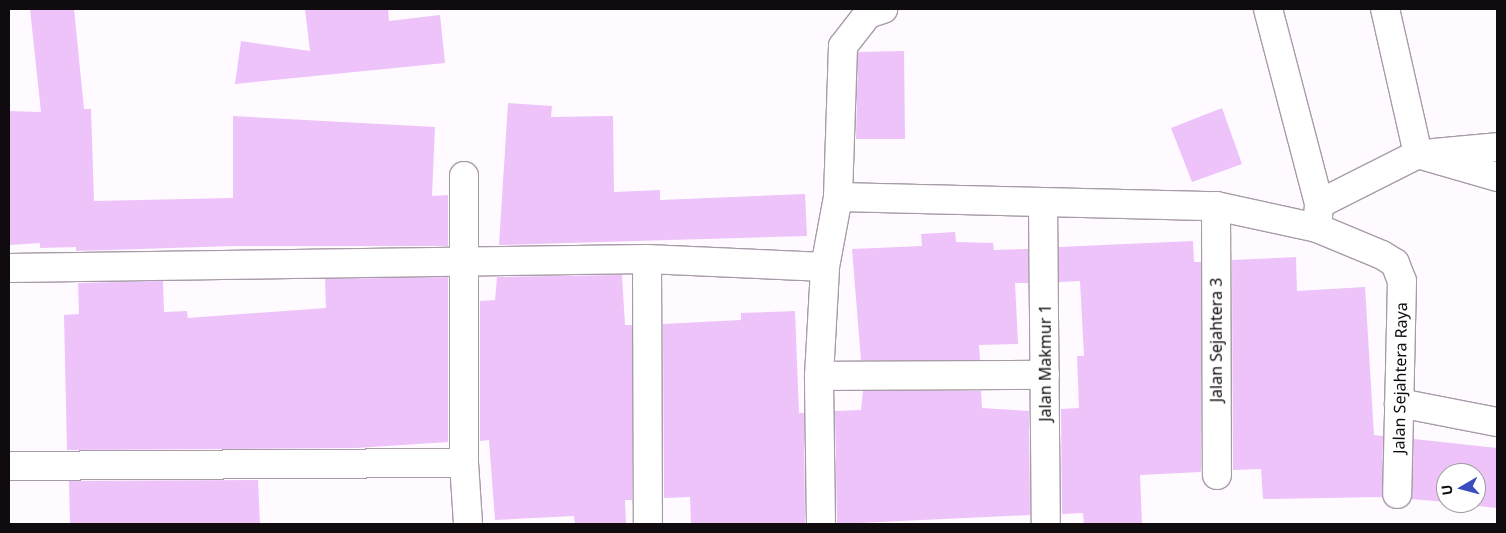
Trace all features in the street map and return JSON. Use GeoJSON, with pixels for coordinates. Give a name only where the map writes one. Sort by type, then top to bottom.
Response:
{"type":"FeatureCollection","features":[{"type":"Feature","properties":{"kind":"street"},"geometry":{"type":"LineString","coordinates":[[821,524],[819,376],[825,267],[838,197],[843,46],[868,14],[882,9]]}},
{"type":"Feature","properties":{"kind":"street"},"geometry":{"type":"LineString","coordinates":[[1268,9],[1318,216]]}},
{"type":"Feature","properties":{"kind":"street"},"geometry":{"type":"LineString","coordinates":[[1385,9],[1418,154]]}},
{"type":"Feature","properties":{"kind":"street"},"geometry":{"type":"LineString","coordinates":[[838,197],[1216,206],[1318,216],[1418,154],[1497,148]]}},
{"type":"Feature","properties":{"kind":"street"},"geometry":{"type":"LineString","coordinates":[[1418,154],[1497,177]]}},
{"type":"Feature","properties":{"kind":"street"},"geometry":{"type":"LineString","coordinates":[[464,176],[464,463],[468,524]]}},
{"type":"Feature","properties":{"kind":"street","name":"Jalan Makmur 1"},"geometry":{"type":"LineString","coordinates":[[1043,202],[1046,524]]}},
{"type":"Feature","properties":{"kind":"street","name":"Jalan Sejahtera 3"},"geometry":{"type":"LineString","coordinates":[[1216,206],[1216,475]]}},
{"type":"Feature","properties":{"kind":"street","name":"Jalan Sejahtera Raya"},"geometry":{"type":"LineString","coordinates":[[1318,216],[1395,263],[1402,281],[1397,494]]}},
{"type":"Feature","properties":{"kind":"street"},"geometry":{"type":"LineString","coordinates":[[9,268],[647,259],[825,267]]}},
{"type":"Feature","properties":{"kind":"street"},"geometry":{"type":"LineString","coordinates":[[647,259],[648,524]]}},
{"type":"Feature","properties":{"kind":"street"},"geometry":{"type":"LineString","coordinates":[[819,376],[1045,375]]}},
{"type":"Feature","properties":{"kind":"street"},"geometry":{"type":"LineString","coordinates":[[1399,402],[1497,422]]}},
{"type":"Feature","properties":{"kind":"street"},"geometry":{"type":"LineString","coordinates":[[9,466],[464,463]]}},
{"type":"Feature","properties":{"kind":"building"},"geometry":{"type":"Polygon","coordinates":[[[30,9],[74,9],[84,109],[91,109],[94,201],[233,198],[233,116],[435,127],[432,196],[448,195],[448,246],[234,246],[76,251],[76,247],[40,248],[40,243],[9,245],[9,111],[41,112],[30,9]]]}},
{"type":"Feature","properties":{"kind":"building"},"geometry":{"type":"Polygon","coordinates":[[[305,9],[388,9],[389,21],[440,15],[445,63],[235,84],[241,41],[310,51],[305,9]]]}},
{"type":"Feature","properties":{"kind":"building"},"geometry":{"type":"Polygon","coordinates":[[[904,51],[905,139],[856,139],[858,52],[904,51]]]}},
{"type":"Feature","properties":{"kind":"building"},"geometry":{"type":"Polygon","coordinates":[[[508,103],[552,106],[551,117],[613,116],[614,192],[660,190],[660,200],[805,194],[807,236],[499,245],[508,103]]]}},
{"type":"Feature","properties":{"kind":"building"},"geometry":{"type":"Polygon","coordinates":[[[1222,108],[1242,164],[1192,182],[1171,128],[1222,108]]]}},
{"type":"Feature","properties":{"kind":"building"},"geometry":{"type":"Polygon","coordinates":[[[955,232],[956,242],[993,243],[994,250],[1028,249],[1028,283],[1015,283],[1018,344],[979,345],[980,360],[861,360],[852,249],[922,246],[921,234],[955,232]]]}},
{"type":"Feature","properties":{"kind":"building"},"geometry":{"type":"Polygon","coordinates":[[[1193,241],[1194,262],[1201,262],[1201,472],[1140,475],[1142,524],[1084,524],[1083,513],[1062,514],[1061,409],[1079,408],[1077,356],[1084,356],[1080,281],[1059,282],[1059,247],[1193,241]]]}},
{"type":"Feature","properties":{"kind":"building"},"geometry":{"type":"Polygon","coordinates":[[[1296,257],[1297,291],[1365,287],[1374,435],[1383,436],[1382,497],[1263,499],[1261,469],[1233,470],[1232,260],[1296,257]]]}},
{"type":"Feature","properties":{"kind":"building"},"geometry":{"type":"Polygon","coordinates":[[[622,275],[625,325],[632,325],[632,500],[625,500],[626,524],[575,524],[574,516],[495,520],[489,440],[480,441],[480,301],[495,300],[497,277],[622,275]]]}},
{"type":"Feature","properties":{"kind":"building"},"geometry":{"type":"Polygon","coordinates":[[[448,277],[448,442],[356,448],[67,450],[64,315],[79,314],[78,283],[163,281],[164,312],[187,311],[188,318],[326,308],[325,279],[448,277]]]}},
{"type":"Feature","properties":{"kind":"building"},"geometry":{"type":"Polygon","coordinates":[[[795,311],[799,413],[804,413],[805,524],[691,524],[690,497],[664,498],[663,324],[741,320],[741,313],[795,311]]]}},
{"type":"Feature","properties":{"kind":"building"},"geometry":{"type":"Polygon","coordinates":[[[863,391],[981,391],[982,408],[1029,411],[1030,515],[837,524],[835,411],[861,410],[863,391]]]}},
{"type":"Feature","properties":{"kind":"building"},"geometry":{"type":"Polygon","coordinates":[[[1414,439],[1497,448],[1497,508],[1486,507],[1486,463],[1436,463],[1436,501],[1411,499],[1414,439]]]}},
{"type":"Feature","properties":{"kind":"building"},"geometry":{"type":"Polygon","coordinates":[[[258,480],[260,524],[70,524],[69,481],[258,480]]]}}]}
